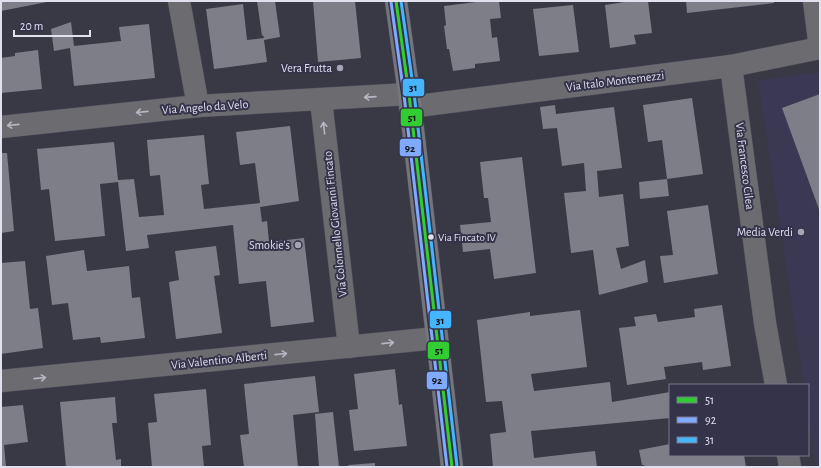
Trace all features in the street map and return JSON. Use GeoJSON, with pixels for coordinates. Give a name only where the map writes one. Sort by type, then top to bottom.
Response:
{"type":"FeatureCollection","features":[{"type":"Feature","properties":{"kind":"main road"},"geometry":{"type":"LineString","coordinates":[[396,1],[452,467]]}},
{"type":"Feature","properties":{"kind":"street"},"geometry":{"type":"LineString","coordinates":[[179,1],[198,106]]}},
{"type":"Feature","properties":{"kind":"street"},"geometry":{"type":"LineString","coordinates":[[814,1],[820,48]]}},
{"type":"Feature","properties":{"kind":"street","name":"Via Italo Montemezzi"},"geometry":{"type":"LineString","coordinates":[[409,101],[731,66],[820,48]]}},
{"type":"Feature","properties":{"kind":"street","name":"Via Francesco Cilea"},"geometry":{"type":"LineString","coordinates":[[731,66],[765,323],[776,384]]}},
{"type":"Feature","properties":{"kind":"street","name":"Via Angelo da Velo"},"geometry":{"type":"LineString","coordinates":[[1,127],[198,106],[321,100],[409,101]]}},
{"type":"Feature","properties":{"kind":"street","name":"Via Colonnello Giovanni Fincato"},"geometry":{"type":"LineString","coordinates":[[321,100],[349,348]]}},
{"type":"Feature","properties":{"kind":"street","name":"Via Valentino Alberti"},"geometry":{"type":"LineString","coordinates":[[1,381],[349,348],[437,338]]}},
{"type":"Feature","properties":{"kind":"street"},"geometry":{"type":"LineString","coordinates":[[788,456],[790,467]]}},
{"type":"Feature","properties":{"kind":"shaded area","name":"Media Verdi"},"geometry":{"type":"Polygon","coordinates":[[[820,72],[820,467],[816,467],[809,418],[809,384],[804,384],[758,80],[820,72]]]}},
{"type":"Feature","properties":{"kind":"building"},"geometry":{"type":"Polygon","coordinates":[[[1,1],[47,1],[47,2],[1,11],[1,1]]]}},
{"type":"Feature","properties":{"kind":"building"},"geometry":{"type":"Polygon","coordinates":[[[257,1],[275,1],[280,37],[264,40],[267,62],[214,69],[206,9],[243,4],[247,40],[264,38],[263,35],[262,36],[257,1]]]}},
{"type":"Feature","properties":{"kind":"building"},"geometry":{"type":"Polygon","coordinates":[[[313,1],[355,1],[361,58],[318,62],[313,1]]]}},
{"type":"Feature","properties":{"kind":"building"},"geometry":{"type":"Polygon","coordinates":[[[484,1],[499,1],[501,18],[490,19],[492,38],[497,37],[500,61],[475,64],[475,68],[453,71],[449,49],[447,49],[444,26],[446,25],[444,6],[484,1]]]}},
{"type":"Feature","properties":{"kind":"building"},"geometry":{"type":"Polygon","coordinates":[[[631,1],[648,1],[652,33],[634,35],[636,44],[610,48],[605,5],[631,1]]]}},
{"type":"Feature","properties":{"kind":"building"},"geometry":{"type":"Polygon","coordinates":[[[686,1],[774,1],[774,3],[687,13],[686,1]]]}},
{"type":"Feature","properties":{"kind":"building"},"geometry":{"type":"Polygon","coordinates":[[[573,5],[579,52],[539,56],[533,9],[573,5]]]}},
{"type":"Feature","properties":{"kind":"building"},"geometry":{"type":"Polygon","coordinates":[[[71,22],[74,46],[121,41],[119,27],[149,24],[155,78],[74,86],[70,48],[54,51],[51,29],[71,22]]]}},
{"type":"Feature","properties":{"kind":"building"},"geometry":{"type":"Polygon","coordinates":[[[38,50],[42,89],[1,93],[1,58],[15,56],[15,53],[38,50]]]}},
{"type":"Feature","properties":{"kind":"building"},"geometry":{"type":"Polygon","coordinates":[[[820,94],[820,212],[782,108],[820,94]]]}},
{"type":"Feature","properties":{"kind":"building"},"geometry":{"type":"Polygon","coordinates":[[[692,98],[703,174],[667,179],[662,140],[648,142],[643,105],[692,98]]]}},
{"type":"Feature","properties":{"kind":"building"},"geometry":{"type":"Polygon","coordinates":[[[555,105],[556,114],[614,107],[622,168],[597,171],[599,197],[623,194],[629,246],[616,248],[621,269],[645,260],[648,282],[599,295],[593,250],[571,253],[564,193],[586,191],[584,163],[562,166],[557,128],[543,129],[540,107],[555,105]]]}},
{"type":"Feature","properties":{"kind":"building"},"geometry":{"type":"Polygon","coordinates":[[[290,126],[299,201],[260,207],[262,222],[267,221],[269,242],[304,238],[314,322],[271,327],[266,281],[239,284],[233,225],[147,235],[149,248],[126,251],[118,182],[100,184],[105,236],[55,241],[49,189],[41,190],[37,149],[114,142],[118,180],[134,179],[139,217],[164,215],[160,175],[150,176],[147,140],[204,135],[209,184],[201,185],[204,209],[260,203],[255,163],[240,165],[236,132],[290,126]]]}},
{"type":"Feature","properties":{"kind":"building"},"geometry":{"type":"Polygon","coordinates":[[[1,153],[7,153],[14,231],[1,233],[1,153]]]}},
{"type":"Feature","properties":{"kind":"building"},"geometry":{"type":"Polygon","coordinates":[[[522,157],[536,273],[494,279],[490,249],[463,252],[460,225],[491,222],[488,198],[484,198],[480,162],[522,157]]]}},
{"type":"Feature","properties":{"kind":"building"},"geometry":{"type":"Polygon","coordinates":[[[667,179],[669,196],[640,199],[639,182],[667,179]]]}},
{"type":"Feature","properties":{"kind":"building"},"geometry":{"type":"Polygon","coordinates":[[[708,205],[718,274],[664,283],[660,256],[673,255],[667,211],[708,205]]]}},
{"type":"Feature","properties":{"kind":"building"},"geometry":{"type":"Polygon","coordinates":[[[216,246],[220,275],[214,276],[222,333],[176,339],[169,282],[179,280],[175,251],[216,246]]]}},
{"type":"Feature","properties":{"kind":"building"},"geometry":{"type":"Polygon","coordinates":[[[84,250],[87,271],[129,266],[132,298],[140,297],[145,338],[101,343],[100,337],[73,340],[68,303],[52,305],[46,256],[84,250]]]}},
{"type":"Feature","properties":{"kind":"building"},"geometry":{"type":"Polygon","coordinates":[[[25,261],[30,309],[38,308],[43,348],[1,354],[1,263],[25,261]]]}},
{"type":"Feature","properties":{"kind":"building"},"geometry":{"type":"Polygon","coordinates":[[[722,305],[731,366],[703,370],[702,362],[664,367],[666,379],[627,385],[619,328],[636,326],[634,317],[656,314],[658,322],[695,317],[694,309],[722,305]]]}},
{"type":"Feature","properties":{"kind":"building"},"geometry":{"type":"Polygon","coordinates":[[[580,310],[587,367],[531,374],[534,391],[610,382],[612,402],[669,392],[669,418],[531,431],[534,458],[595,451],[597,467],[493,467],[490,434],[506,432],[502,401],[486,402],[477,320],[530,312],[530,316],[580,310]]]}},
{"type":"Feature","properties":{"kind":"building"},"geometry":{"type":"Polygon","coordinates":[[[395,369],[399,405],[402,404],[407,446],[354,451],[349,410],[358,409],[354,374],[395,369]]]}},
{"type":"Feature","properties":{"kind":"building"},"geometry":{"type":"Polygon","coordinates":[[[315,376],[319,412],[293,415],[298,467],[244,467],[240,435],[249,434],[244,384],[315,376]]]}},
{"type":"Feature","properties":{"kind":"building"},"geometry":{"type":"Polygon","coordinates":[[[206,389],[211,445],[202,446],[204,467],[152,467],[148,423],[157,422],[154,394],[206,389]]]}},
{"type":"Feature","properties":{"kind":"building"},"geometry":{"type":"Polygon","coordinates":[[[115,397],[117,423],[112,423],[116,460],[121,459],[121,467],[66,467],[60,402],[115,397]]]}},
{"type":"Feature","properties":{"kind":"building"},"geometry":{"type":"Polygon","coordinates":[[[23,405],[28,442],[4,445],[6,467],[1,467],[1,407],[23,405]]]}},
{"type":"Feature","properties":{"kind":"building"},"geometry":{"type":"Polygon","coordinates":[[[333,412],[339,467],[319,467],[315,414],[333,412]]]}},
{"type":"Feature","properties":{"kind":"building"},"geometry":{"type":"Polygon","coordinates":[[[669,444],[669,456],[744,456],[746,467],[645,467],[642,465],[639,450],[669,444]]]}},
{"type":"Feature","properties":{"kind":"building"},"geometry":{"type":"Polygon","coordinates":[[[375,463],[375,467],[348,467],[348,465],[375,463]]]}},
{"type":"Feature","properties":{"kind":"transit line","name":"51"},"geometry":{"type":"LineString","coordinates":[[396,1],[409,94],[452,467]]}},
{"type":"Feature","properties":{"kind":"transit line","name":"31"},"geometry":{"type":"LineString","coordinates":[[401,1],[414,93],[457,466]]}},
{"type":"Feature","properties":{"kind":"transit line","name":"92"},"geometry":{"type":"LineString","coordinates":[[391,2],[404,95],[447,467]]}},
{"type":"Feature","properties":{"kind":"place","name":"Vera Frutta"},"geometry":{"type":"Point","coordinates":[340,68]}},
{"type":"Feature","properties":{"kind":"place","name":"Media Verdi"},"geometry":{"type":"Point","coordinates":[801,232]}},
{"type":"Feature","properties":{"kind":"place","name":"Via Fincato IV"},"geometry":{"type":"Point","coordinates":[431,237]}},
{"type":"Feature","properties":{"kind":"place","name":"Smokie's"},"geometry":{"type":"Point","coordinates":[298,245]}}]}
